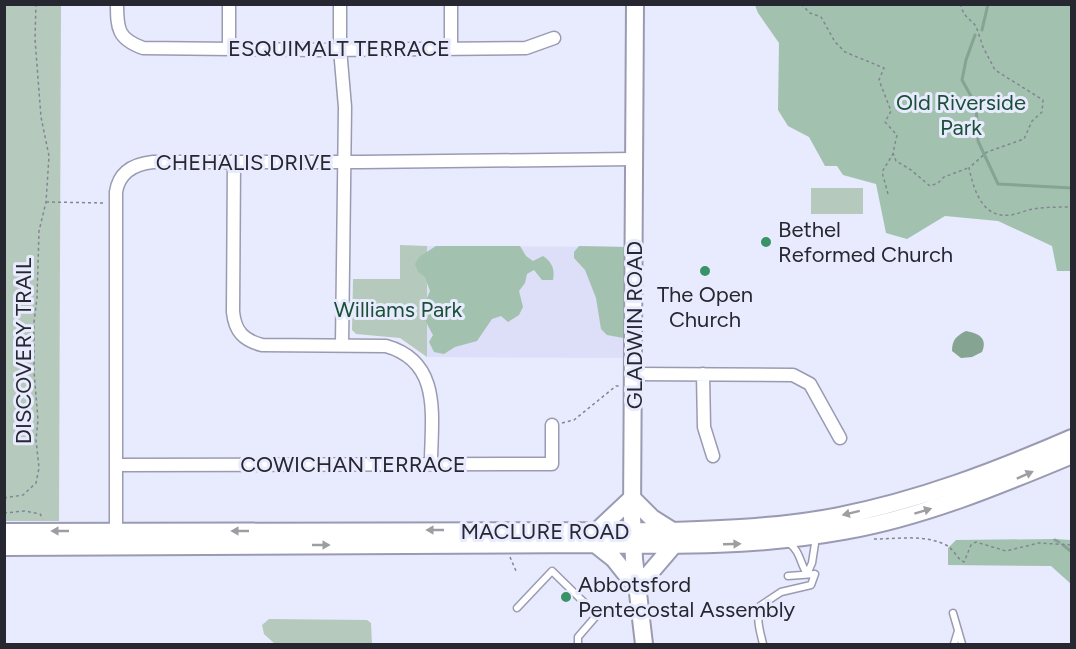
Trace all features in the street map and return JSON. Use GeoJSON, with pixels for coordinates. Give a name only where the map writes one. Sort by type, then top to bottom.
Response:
{"type":"FeatureCollection","features":[{"type":"Feature","properties":{"kind":"main road","name":"GLADWIN ROAD"},"geometry":{"type":"LineString","coordinates":[[635,4],[632,498],[637,588],[644,645]]}},
{"type":"Feature","properties":{"kind":"main road","name":"MACLURE ROAD"},"geometry":{"type":"LineString","coordinates":[[672,539],[840,516],[944,490],[1071,438]]}},
{"type":"Feature","properties":{"kind":"main road","name":"MACLURE ROAD"},"geometry":{"type":"LineString","coordinates":[[4,547],[116,539],[597,537],[752,543],[817,535],[886,521],[994,488],[1071,454]]}},
{"type":"Feature","properties":{"kind":"main road"},"geometry":{"type":"LineString","coordinates":[[632,498],[672,539],[637,588],[597,537],[632,498]]}},
{"type":"Feature","properties":{"kind":"main road","name":"MACLURE ROAD"},"geometry":{"type":"LineString","coordinates":[[4,532],[45,531],[116,539]]}},
{"type":"Feature","properties":{"kind":"street","name":"ESQUIMALT TERRACE"},"geometry":{"type":"LineString","coordinates":[[117,4],[119,30],[124,39],[143,48],[526,48],[554,38]]}},
{"type":"Feature","properties":{"kind":"street"},"geometry":{"type":"LineString","coordinates":[[229,4],[229,48]]}},
{"type":"Feature","properties":{"kind":"street"},"geometry":{"type":"LineString","coordinates":[[340,4],[340,49],[345,106],[342,345]]}},
{"type":"Feature","properties":{"kind":"street"},"geometry":{"type":"LineString","coordinates":[[451,4],[451,49]]}},
{"type":"Feature","properties":{"kind":"street","name":"CHEHALIS DRIVE"},"geometry":{"type":"LineString","coordinates":[[116,539],[116,203],[117,184],[125,172],[141,163],[634,159]]}},
{"type":"Feature","properties":{"kind":"street"},"geometry":{"type":"LineString","coordinates":[[234,161],[233,312],[235,325],[241,335],[250,342],[261,345],[386,346],[399,349],[420,367],[428,381],[431,397],[431,464]]}},
{"type":"Feature","properties":{"kind":"street"},"geometry":{"type":"LineString","coordinates":[[704,374],[704,427],[713,456]]}},
{"type":"Feature","properties":{"kind":"street"},"geometry":{"type":"LineString","coordinates":[[633,380],[704,374],[794,375],[810,384],[840,438]]}},
{"type":"Feature","properties":{"kind":"street","name":"COWICHAN TERRACE"},"geometry":{"type":"LineString","coordinates":[[116,465],[552,464],[552,425]]}},
{"type":"Feature","properties":{"kind":"lane"},"geometry":{"type":"LineString","coordinates":[[807,574],[812,563],[817,535]]}},
{"type":"Feature","properties":{"kind":"lane"},"geometry":{"type":"LineString","coordinates":[[783,540],[799,553],[801,565],[807,574]]}},
{"type":"Feature","properties":{"kind":"lane"},"geometry":{"type":"LineString","coordinates":[[517,608],[552,570],[597,615],[578,637],[578,645]]}},
{"type":"Feature","properties":{"kind":"lane"},"geometry":{"type":"LineString","coordinates":[[764,645],[759,626],[760,606],[781,592],[811,585],[815,574],[788,576]]}},
{"type":"Feature","properties":{"kind":"lane"},"geometry":{"type":"LineString","coordinates":[[953,613],[962,645]]}},
{"type":"Feature","properties":{"kind":"lane"},"geometry":{"type":"LineString","coordinates":[[954,645],[958,631]]}},
{"type":"Feature","properties":{"kind":"path","name":"DISCOVERY TRAIL"},"geometry":{"type":"LineString","coordinates":[[4,498],[23,495],[36,483],[39,468],[36,440],[38,420],[34,381],[34,322],[38,298],[39,231],[46,202],[49,156],[41,117],[35,39],[36,4]]}},
{"type":"Feature","properties":{"kind":"path"},"geometry":{"type":"LineString","coordinates":[[801,4],[810,13],[821,17],[834,42],[845,52],[884,68],[879,80],[891,111],[885,122],[897,135],[894,153],[882,172],[888,194]]}},
{"type":"Feature","properties":{"kind":"path"},"geometry":{"type":"LineString","coordinates":[[894,153],[896,161],[930,186],[938,183],[944,177],[969,168],[987,152],[1024,139],[1032,121],[1042,112],[1043,100],[995,70],[983,47],[976,26],[964,14],[960,4]]}},
{"type":"Feature","properties":{"kind":"path"},"geometry":{"type":"LineString","coordinates":[[969,168],[974,191],[986,210],[1009,216],[1032,209],[1071,207]]}},
{"type":"Feature","properties":{"kind":"path"},"geometry":{"type":"LineString","coordinates":[[46,202],[116,203]]}},
{"type":"Feature","properties":{"kind":"path"},"geometry":{"type":"LineString","coordinates":[[552,425],[574,420],[616,386],[633,380]]}},
{"type":"Feature","properties":{"kind":"path"},"geometry":{"type":"LineString","coordinates":[[4,513],[26,511],[40,514],[44,520],[45,531]]}},
{"type":"Feature","properties":{"kind":"path"},"geometry":{"type":"LineString","coordinates":[[874,539],[917,537],[945,544],[958,559],[964,562],[971,545],[976,542],[1006,551],[1039,543],[1071,545]]}},
{"type":"Feature","properties":{"kind":"shaded area"},"geometry":{"type":"Polygon","coordinates":[[[427,246],[631,247],[631,358],[427,357],[427,246]]]}},
{"type":"Feature","properties":{"kind":"shaded area"},"geometry":{"type":"Polygon","coordinates":[[[966,331],[981,337],[984,347],[982,352],[972,357],[961,358],[952,351],[953,344],[957,337],[966,331]]]}},
{"type":"Feature","properties":{"kind":"green space"},"geometry":{"type":"Polygon","coordinates":[[[4,5],[61,5],[59,521],[5,521],[4,5]]]}},
{"type":"Feature","properties":{"kind":"green space","name":"Old Riverside Park"},"geometry":{"type":"Polygon","coordinates":[[[755,5],[1071,5],[1071,271],[1057,271],[1052,246],[998,221],[945,216],[907,239],[886,233],[876,184],[843,175],[837,166],[825,166],[809,137],[788,126],[778,110],[779,43],[755,5]]]}},
{"type":"Feature","properties":{"kind":"green space"},"geometry":{"type":"Polygon","coordinates":[[[811,188],[863,188],[863,214],[811,214],[811,188]]]}},
{"type":"Feature","properties":{"kind":"green space","name":"Williams Park"},"geometry":{"type":"Polygon","coordinates":[[[400,245],[427,246],[427,357],[400,338],[356,334],[352,330],[353,279],[400,279],[400,245]]]}},
{"type":"Feature","properties":{"kind":"green space"},"geometry":{"type":"Polygon","coordinates":[[[436,246],[520,246],[526,256],[533,261],[543,256],[549,261],[554,272],[553,280],[542,280],[534,270],[527,274],[525,283],[519,291],[523,307],[519,315],[508,322],[501,316],[492,319],[477,341],[455,347],[444,354],[434,352],[429,342],[433,335],[424,313],[430,291],[425,277],[418,272],[415,264],[419,257],[436,246]]]}},
{"type":"Feature","properties":{"kind":"green space"},"geometry":{"type":"Polygon","coordinates":[[[579,246],[631,247],[629,339],[607,335],[601,329],[596,298],[585,270],[574,258],[574,252],[579,246]]]}},
{"type":"Feature","properties":{"kind":"green space"},"geometry":{"type":"Polygon","coordinates":[[[956,540],[1071,540],[1071,584],[1051,566],[948,565],[948,548],[956,540]]]}},
{"type":"Feature","properties":{"kind":"green space"},"geometry":{"type":"Polygon","coordinates":[[[269,619],[367,620],[371,623],[372,644],[275,644],[264,634],[262,625],[269,619]]]}},
{"type":"Feature","properties":{"kind":"waterway"},"geometry":{"type":"LineString","coordinates":[[982,30],[988,4]]}},
{"type":"Feature","properties":{"kind":"waterway"},"geometry":{"type":"LineString","coordinates":[[975,35],[962,80],[976,105],[978,141],[998,184],[1072,188]]}},
{"type":"Feature","properties":{"kind":"waterway"},"geometry":{"type":"LineString","coordinates":[[1055,540],[1059,542]]}},
{"type":"Feature","properties":{"kind":"waterway"},"geometry":{"type":"LineString","coordinates":[[1063,545],[1072,552]]}},
{"type":"Feature","properties":{"kind":"place","name":"Bethel Reformed Church"},"geometry":{"type":"Point","coordinates":[766,242]}},
{"type":"Feature","properties":{"kind":"place","name":"The Open Church"},"geometry":{"type":"Point","coordinates":[705,271]}},
{"type":"Feature","properties":{"kind":"place","name":"Abbotsford Pentecostal Assembly"},"geometry":{"type":"Point","coordinates":[566,597]}}]}
